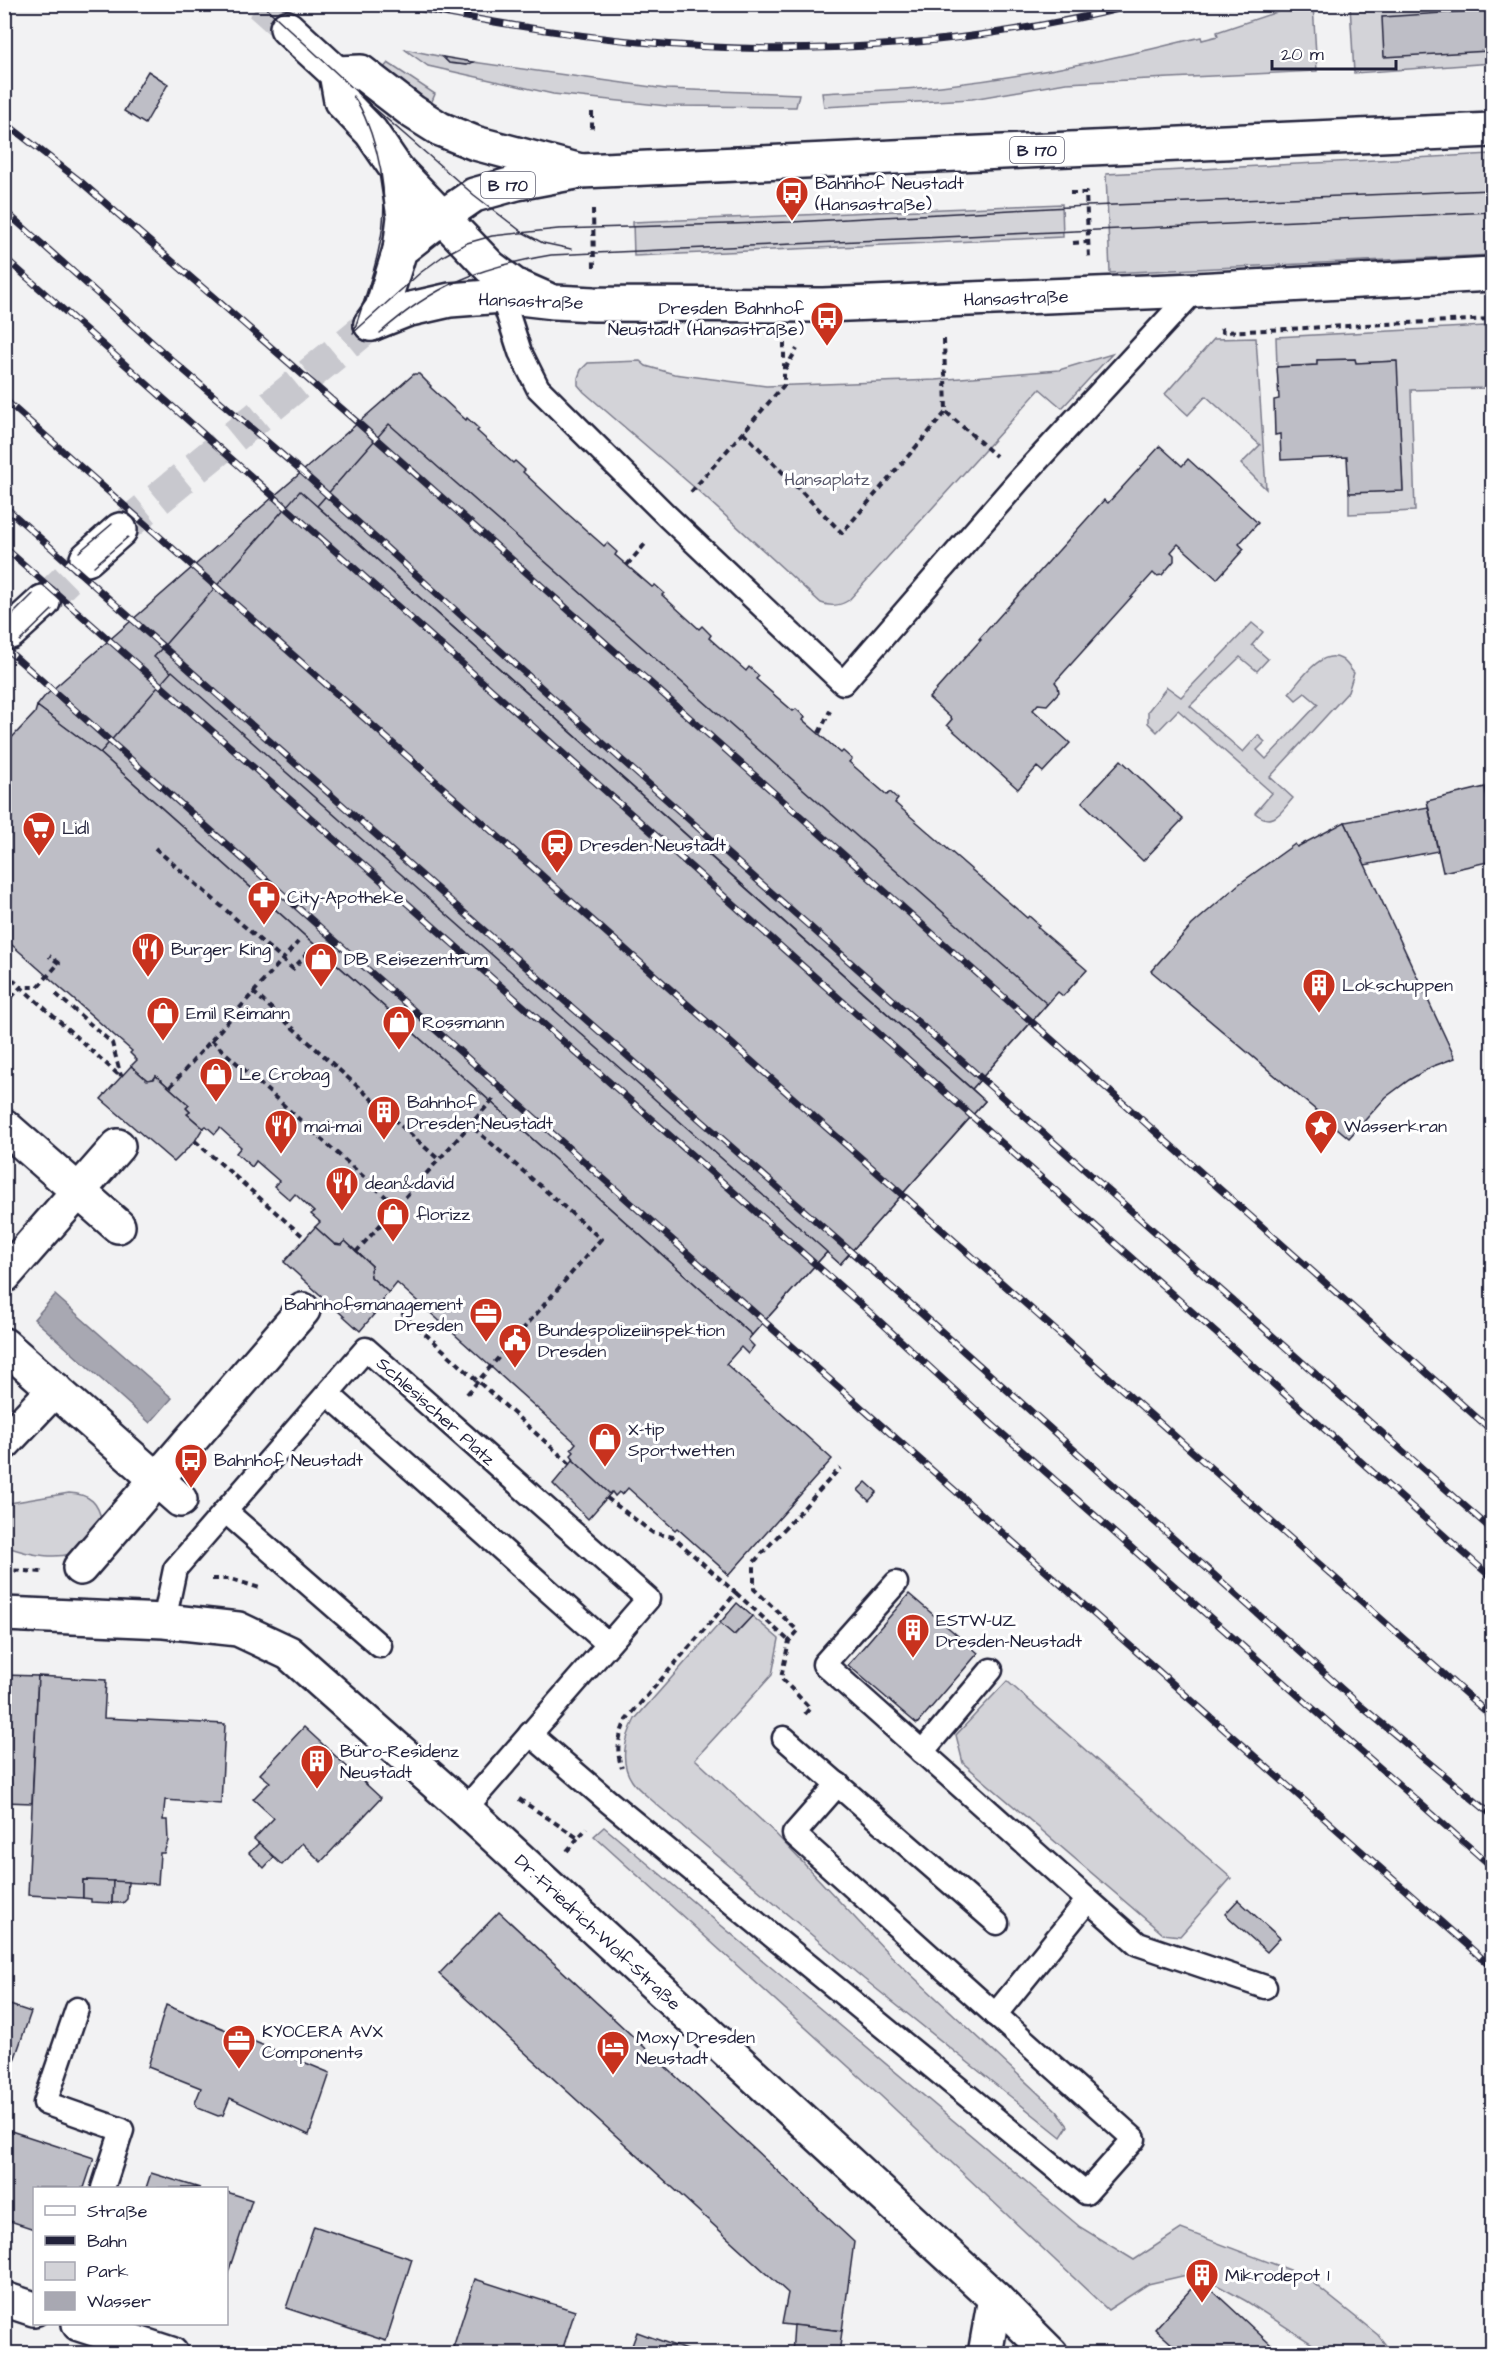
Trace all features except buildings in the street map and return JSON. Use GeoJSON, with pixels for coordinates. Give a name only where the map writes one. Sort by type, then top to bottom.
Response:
{"type":"FeatureCollection","features":[{"type":"Feature","properties":{"kind":"street"},"geometry":{"type":"LineString","coordinates":[[286,28],[336,73],[341,101],[371,132],[397,170],[490,267],[514,285],[554,302]]}},
{"type":"Feature","properties":{"kind":"street"},"geometry":{"type":"LineString","coordinates":[[336,73],[361,72],[440,129],[587,186]]}},
{"type":"Feature","properties":{"kind":"street","name":"B 170"},"geometry":{"type":"LineString","coordinates":[[400,250],[474,195],[517,183],[587,186],[1492,130]]}},
{"type":"Feature","properties":{"kind":"street"},"geometry":{"type":"LineString","coordinates":[[397,170],[404,217],[400,250]]}},
{"type":"Feature","properties":{"kind":"street","name":"Hansastraße"},"geometry":{"type":"LineString","coordinates":[[400,250],[382,308],[371,324],[406,310],[450,300],[502,296],[554,302],[823,305],[1195,290],[1492,274]]}},
{"type":"Feature","properties":{"kind":"street"},"geometry":{"type":"LineString","coordinates":[[87,559],[120,530]]}},
{"type":"Feature","properties":{"kind":"street"},"geometry":{"type":"LineString","coordinates":[[10,632],[43,602]]}},
{"type":"Feature","properties":{"kind":"street"},"geometry":{"type":"LineString","coordinates":[[4,1126],[118,1226]]}},
{"type":"Feature","properties":{"kind":"street"},"geometry":{"type":"LineString","coordinates":[[4,1276],[118,1146]]}},
{"type":"Feature","properties":{"kind":"street"},"geometry":{"type":"LineString","coordinates":[[66,1570],[156,1479],[303,1310]]}},
{"type":"Feature","properties":{"kind":"street"},"geometry":{"type":"LineString","coordinates":[[4,1344],[180,1500]]}},
{"type":"Feature","properties":{"kind":"street"},"geometry":{"type":"LineString","coordinates":[[4,1443],[55,1389]]}},
{"type":"Feature","properties":{"kind":"street"},"geometry":{"type":"LineString","coordinates":[[4,1614],[164,1621]]}},
{"type":"Feature","properties":{"kind":"street","name":"Dr.-Friedrich-Wolf-Straße"},"geometry":{"type":"LineString","coordinates":[[164,1621],[238,1629],[289,1653],[465,1809],[995,2298],[1051,2354]]}},
{"type":"Feature","properties":{"kind":"street"},"geometry":{"type":"LineString","coordinates":[[985,2354],[995,2298]]}},
{"type":"Feature","properties":{"kind":"street"},"geometry":{"type":"LineString","coordinates":[[4,2299],[33,2309]]}},
{"type":"Feature","properties":{"kind":"street"},"geometry":{"type":"LineString","coordinates":[[82,2325],[171,2354]]}},
{"type":"Feature","properties":{"kind":"lane"},"geometry":{"type":"LineString","coordinates":[[502,296],[520,352],[538,388],[668,517],[843,683],[1021,478],[1195,290]]}},
{"type":"Feature","properties":{"kind":"lane","name":"Schlesischer Platz"},"geometry":{"type":"LineString","coordinates":[[164,1621],[175,1569],[366,1349],[648,1599],[465,1809]]}},
{"type":"Feature","properties":{"kind":"lane"},"geometry":{"type":"LineString","coordinates":[[327,1394],[608,1644]]}},
{"type":"Feature","properties":{"kind":"lane"},"geometry":{"type":"LineString","coordinates":[[225,1511],[380,1646]]}},
{"type":"Feature","properties":{"kind":"lane"},"geometry":{"type":"LineString","coordinates":[[896,1583],[824,1664],[1138,1944],[1265,1987]]}},
{"type":"Feature","properties":{"kind":"lane"},"geometry":{"type":"LineString","coordinates":[[922,1752],[991,1670]]}},
{"type":"Feature","properties":{"kind":"lane"},"geometry":{"type":"LineString","coordinates":[[530,1734],[609,1802],[1086,2193],[1134,2139],[794,1834],[838,1785]]}},
{"type":"Feature","properties":{"kind":"lane"},"geometry":{"type":"LineString","coordinates":[[784,1738],[997,1923]]}},
{"type":"Feature","properties":{"kind":"lane"},"geometry":{"type":"LineString","coordinates":[[995,2015],[1088,1900]]}},
{"type":"Feature","properties":{"kind":"lane"},"geometry":{"type":"LineString","coordinates":[[77,2009],[45,2103],[122,2130],[103,2187]]}},
{"type":"Feature","properties":{"kind":"path"},"geometry":{"type":"LineString","coordinates":[[587,186],[594,252]]}},
{"type":"Feature","properties":{"kind":"path"},"geometry":{"type":"LineString","coordinates":[[1070,193],[1086,193],[1090,294]]}},
{"type":"Feature","properties":{"kind":"path"},"geometry":{"type":"LineString","coordinates":[[1073,243],[1088,242]]}},
{"type":"Feature","properties":{"kind":"path"},"geometry":{"type":"LineString","coordinates":[[743,432],[842,533],[946,412],[942,300]]}},
{"type":"Feature","properties":{"kind":"path"},"geometry":{"type":"LineString","coordinates":[[668,517],[784,385],[784,369],[797,349]]}},
{"type":"Feature","properties":{"kind":"path"},"geometry":{"type":"LineString","coordinates":[[946,412],[1021,478]]}},
{"type":"Feature","properties":{"kind":"path"},"geometry":{"type":"LineString","coordinates":[[155,848],[293,969],[313,947]]}},
{"type":"Feature","properties":{"kind":"path"},"geometry":{"type":"LineString","coordinates":[[170,1087],[298,942]]}},
{"type":"Feature","properties":{"kind":"path"},"geometry":{"type":"LineString","coordinates":[[4,1005],[21,987],[38,987],[59,963],[49,956]]}},
{"type":"Feature","properties":{"kind":"path"},"geometry":{"type":"LineString","coordinates":[[4,972],[121,1077],[112,1043],[56,994]]}},
{"type":"Feature","properties":{"kind":"path"},"geometry":{"type":"LineString","coordinates":[[253,992],[438,1159]]}},
{"type":"Feature","properties":{"kind":"path"},"geometry":{"type":"LineString","coordinates":[[211,1040],[396,1206]]}},
{"type":"Feature","properties":{"kind":"path"},"geometry":{"type":"LineString","coordinates":[[356,1252],[495,1096]]}},
{"type":"Feature","properties":{"kind":"path"},"geometry":{"type":"LineString","coordinates":[[469,1124],[601,1239],[491,1367]]}},
{"type":"Feature","properties":{"kind":"path"},"geometry":{"type":"LineString","coordinates":[[195,1141],[306,1239]]}},
{"type":"Feature","properties":{"kind":"path"},"geometry":{"type":"LineString","coordinates":[[382,1305],[403,1314],[570,1464]]}},
{"type":"Feature","properties":{"kind":"path"},"geometry":{"type":"LineString","coordinates":[[784,1738],[810,1708],[781,1678],[789,1641],[798,1630],[754,1589],[754,1562],[840,1467]]}},
{"type":"Feature","properties":{"kind":"path"},"geometry":{"type":"LineString","coordinates":[[607,1498],[653,1533],[673,1537],[789,1641]]}},
{"type":"Feature","properties":{"kind":"path"},"geometry":{"type":"LineString","coordinates":[[4,1570],[66,1570]]}},
{"type":"Feature","properties":{"kind":"path"},"geometry":{"type":"LineString","coordinates":[[173,1578],[231,1579],[267,1592]]}},
{"type":"Feature","properties":{"kind":"path"},"geometry":{"type":"LineString","coordinates":[[491,1779],[578,1838],[628,1784],[618,1758],[619,1737],[626,1720],[736,1593]]}},
{"type":"Feature","properties":{"kind":"green space"},"geometry":{"type":"Polygon","coordinates":[[[1298,5],[1313,5],[1317,71],[1066,83],[972,99],[824,107],[822,93],[941,86],[1071,66],[1201,37],[1202,40],[1218,36],[1217,32],[1298,5]]]}},
{"type":"Feature","properties":{"kind":"green space"},"geometry":{"type":"Polygon","coordinates":[[[1350,5],[1492,5],[1492,63],[1354,73],[1350,5]]]}},
{"type":"Feature","properties":{"kind":"green space"},"geometry":{"type":"Polygon","coordinates":[[[404,49],[443,57],[449,63],[466,65],[473,62],[666,89],[799,94],[796,107],[667,106],[553,94],[428,66],[404,49]]]}},
{"type":"Feature","properties":{"kind":"green space"},"geometry":{"type":"Polygon","coordinates":[[[388,63],[435,94],[430,106],[381,71],[388,63]]]}},
{"type":"Feature","properties":{"kind":"green space"},"geometry":{"type":"Polygon","coordinates":[[[1492,154],[1492,255],[1110,273],[1106,174],[1492,154]]]}},
{"type":"Feature","properties":{"kind":"green space"},"geometry":{"type":"Polygon","coordinates":[[[1062,204],[1063,237],[634,256],[633,222],[1062,204]]]}},
{"type":"Feature","properties":{"kind":"green space"},"geometry":{"type":"Polygon","coordinates":[[[1485,326],[1486,388],[1411,390],[1415,511],[1349,514],[1349,493],[1403,490],[1396,361],[1356,363],[1355,359],[1317,360],[1317,365],[1277,367],[1276,337],[1485,326]]]}},
{"type":"Feature","properties":{"kind":"green space"},"geometry":{"type":"Polygon","coordinates":[[[1256,338],[1266,489],[1241,464],[1260,445],[1206,396],[1188,415],[1165,394],[1214,339],[1256,338]]]}},
{"type":"Feature","properties":{"kind":"green space","name":"Hansaplatz"},"geometry":{"type":"Polygon","coordinates":[[[1112,354],[1062,408],[1040,389],[849,600],[836,605],[821,603],[578,385],[581,370],[588,363],[640,361],[646,366],[674,374],[766,386],[936,380],[1059,370],[1112,354]]]}},
{"type":"Feature","properties":{"kind":"green space"},"geometry":{"type":"Polygon","coordinates":[[[1252,623],[1263,632],[1252,645],[1268,659],[1257,671],[1240,657],[1190,706],[1243,752],[1258,735],[1265,742],[1257,750],[1266,759],[1318,704],[1305,693],[1296,700],[1289,693],[1319,662],[1333,657],[1341,659],[1354,673],[1348,692],[1270,777],[1293,798],[1272,819],[1255,813],[1272,793],[1178,710],[1157,732],[1148,723],[1148,711],[1167,687],[1181,697],[1252,623]]]}},
{"type":"Feature","properties":{"kind":"green space"},"geometry":{"type":"Polygon","coordinates":[[[69,1493],[88,1498],[96,1505],[101,1516],[102,1523],[85,1546],[67,1555],[45,1556],[5,1546],[4,1504],[69,1493]]]}},
{"type":"Feature","properties":{"kind":"green space"},"geometry":{"type":"Polygon","coordinates":[[[752,1616],[779,1639],[772,1675],[695,1759],[773,1831],[889,1954],[1057,2111],[1068,2126],[1061,2137],[864,1979],[656,1804],[632,1781],[626,1766],[625,1750],[628,1734],[635,1719],[720,1623],[735,1635],[752,1616]]]}},
{"type":"Feature","properties":{"kind":"green space"},"geometry":{"type":"Polygon","coordinates":[[[1007,1681],[1231,1878],[1180,1936],[1163,1934],[963,1763],[956,1735],[1007,1681]]]}},
{"type":"Feature","properties":{"kind":"green space"},"geometry":{"type":"Polygon","coordinates":[[[604,1827],[1080,2227],[1134,2260],[1181,2229],[1303,2275],[1378,2335],[1392,2353],[1326,2353],[1246,2301],[1195,2273],[1148,2284],[1108,2310],[881,2096],[594,1836],[604,1827]]]}},
{"type":"Feature","properties":{"kind":"water"},"geometry":{"type":"Polygon","coordinates":[[[55,1295],[172,1398],[150,1423],[34,1319],[55,1295]]]}},
{"type":"Feature","properties":{"kind":"tunnel"},"geometry":{"type":"LineString","coordinates":[[260,4],[287,28]]}},
{"type":"Feature","properties":{"kind":"tunnel"},"geometry":{"type":"LineString","coordinates":[[120,530],[371,324]]}},
{"type":"Feature","properties":{"kind":"tunnel"},"geometry":{"type":"LineString","coordinates":[[43,602],[87,559]]}},
{"type":"Feature","properties":{"kind":"tram line"},"geometry":{"type":"LineString","coordinates":[[262,4],[373,107],[474,195],[522,232],[543,243],[571,249]]}},
{"type":"Feature","properties":{"kind":"tram line"},"geometry":{"type":"LineString","coordinates":[[353,96],[365,118],[379,161],[384,211],[377,257],[354,331]]}},
{"type":"Feature","properties":{"kind":"tram line"},"geometry":{"type":"LineString","coordinates":[[353,333],[420,273],[443,256],[467,243],[492,236],[558,229],[792,222],[1087,206],[1492,190]]}},
{"type":"Feature","properties":{"kind":"tram line"},"geometry":{"type":"LineString","coordinates":[[380,333],[420,302],[459,280],[502,266],[551,255],[1492,212]]}},
{"type":"Feature","properties":{"kind":"tram line"},"geometry":{"type":"LineString","coordinates":[[79,552],[112,524]]}},
{"type":"Feature","properties":{"kind":"tram line"},"geometry":{"type":"LineString","coordinates":[[94,566],[128,537]]}},
{"type":"Feature","properties":{"kind":"tram line"},"geometry":{"type":"LineString","coordinates":[[4,623],[33,594]]}},
{"type":"Feature","properties":{"kind":"tram line"},"geometry":{"type":"LineString","coordinates":[[20,641],[52,610]]}},
{"type":"Feature","properties":{"kind":"railway"},"geometry":{"type":"LineString","coordinates":[[394,4],[516,26],[609,39],[702,47],[765,49],[828,48],[954,38],[1078,18],[1139,4]]}},
{"type":"Feature","properties":{"kind":"railway"},"geometry":{"type":"LineString","coordinates":[[4,122],[80,181],[357,422],[1492,1431]]}},
{"type":"Feature","properties":{"kind":"railway"},"geometry":{"type":"LineString","coordinates":[[4,210],[173,361],[301,471],[624,762],[1492,1530]]}},
{"type":"Feature","properties":{"kind":"railway"},"geometry":{"type":"LineString","coordinates":[[4,257],[1492,1578]]}},
{"type":"Feature","properties":{"kind":"railway"},"geometry":{"type":"LineString","coordinates":[[4,399],[1492,1717]]}},
{"type":"Feature","properties":{"kind":"railway"},"geometry":{"type":"LineString","coordinates":[[4,506],[922,1314],[1362,1707],[1492,1815]]}},
{"type":"Feature","properties":{"kind":"railway"},"geometry":{"type":"LineString","coordinates":[[4,547],[874,1316],[987,1420],[1492,1867]]}},
{"type":"Feature","properties":{"kind":"railway"},"geometry":{"type":"LineString","coordinates":[[4,647],[1492,1967]]}},
{"type":"Feature","properties":{"kind":"place","name":"Bahnhof Neustadt (Hansastraße)"},"geometry":{"type":"Point","coordinates":[792,222]}},
{"type":"Feature","properties":{"kind":"place","name":"Dresden Bahnhof Neustadt (Hansastraße)"},"geometry":{"type":"Point","coordinates":[827,347]}},
{"type":"Feature","properties":{"kind":"place","name":"Lidl"},"geometry":{"type":"Point","coordinates":[39,857]}},
{"type":"Feature","properties":{"kind":"place","name":"Dresden-Neustadt"},"geometry":{"type":"Point","coordinates":[557,874]}},
{"type":"Feature","properties":{"kind":"place","name":"City-Apotheke"},"geometry":{"type":"Point","coordinates":[264,926]}},
{"type":"Feature","properties":{"kind":"place","name":"Burger King"},"geometry":{"type":"Point","coordinates":[148,978]}},
{"type":"Feature","properties":{"kind":"place","name":"DB Reisezentrum"},"geometry":{"type":"Point","coordinates":[321,988]}},
{"type":"Feature","properties":{"kind":"place","name":"Lokschuppen"},"geometry":{"type":"Point","coordinates":[1319,1014]}},
{"type":"Feature","properties":{"kind":"place","name":"Emil Reimann"},"geometry":{"type":"Point","coordinates":[163,1042]}},
{"type":"Feature","properties":{"kind":"place","name":"Rossmann"},"geometry":{"type":"Point","coordinates":[399,1051]}},
{"type":"Feature","properties":{"kind":"place","name":"Le Crobag"},"geometry":{"type":"Point","coordinates":[216,1103]}},
{"type":"Feature","properties":{"kind":"place","name":"Bahnhof Dresden-Neustadt"},"geometry":{"type":"Point","coordinates":[384,1141]}},
{"type":"Feature","properties":{"kind":"place","name":"mai-mai"},"geometry":{"type":"Point","coordinates":[281,1155]}},
{"type":"Feature","properties":{"kind":"place","name":"Wasserkran"},"geometry":{"type":"Point","coordinates":[1321,1155]}},
{"type":"Feature","properties":{"kind":"place","name":"dean&david"},"geometry":{"type":"Point","coordinates":[342,1212]}},
{"type":"Feature","properties":{"kind":"place","name":"florizz"},"geometry":{"type":"Point","coordinates":[393,1243]}},
{"type":"Feature","properties":{"kind":"place","name":"Bahnhofsmanagement Dresden"},"geometry":{"type":"Point","coordinates":[486,1343]}},
{"type":"Feature","properties":{"kind":"place","name":"Bundespolizeiinspektion Dresden"},"geometry":{"type":"Point","coordinates":[515,1369]}},
{"type":"Feature","properties":{"kind":"place","name":"X-tip Sportwetten"},"geometry":{"type":"Point","coordinates":[605,1468]}},
{"type":"Feature","properties":{"kind":"place","name":"Bahnhof Neustadt"},"geometry":{"type":"Point","coordinates":[191,1489]}},
{"type":"Feature","properties":{"kind":"place","name":"ESTW-UZ Dresden-Neustadt"},"geometry":{"type":"Point","coordinates":[913,1659]}},
{"type":"Feature","properties":{"kind":"place","name":"Büro-Residenz Neustadt"},"geometry":{"type":"Point","coordinates":[317,1790]}},
{"type":"Feature","properties":{"kind":"place","name":"KYOCERA AVX Components"},"geometry":{"type":"Point","coordinates":[239,2070]}},
{"type":"Feature","properties":{"kind":"place","name":"Moxy Dresden Neustadt"},"geometry":{"type":"Point","coordinates":[613,2076]}},
{"type":"Feature","properties":{"kind":"place","name":"Mikrodepot 1"},"geometry":{"type":"Point","coordinates":[1202,2304]}}]}
